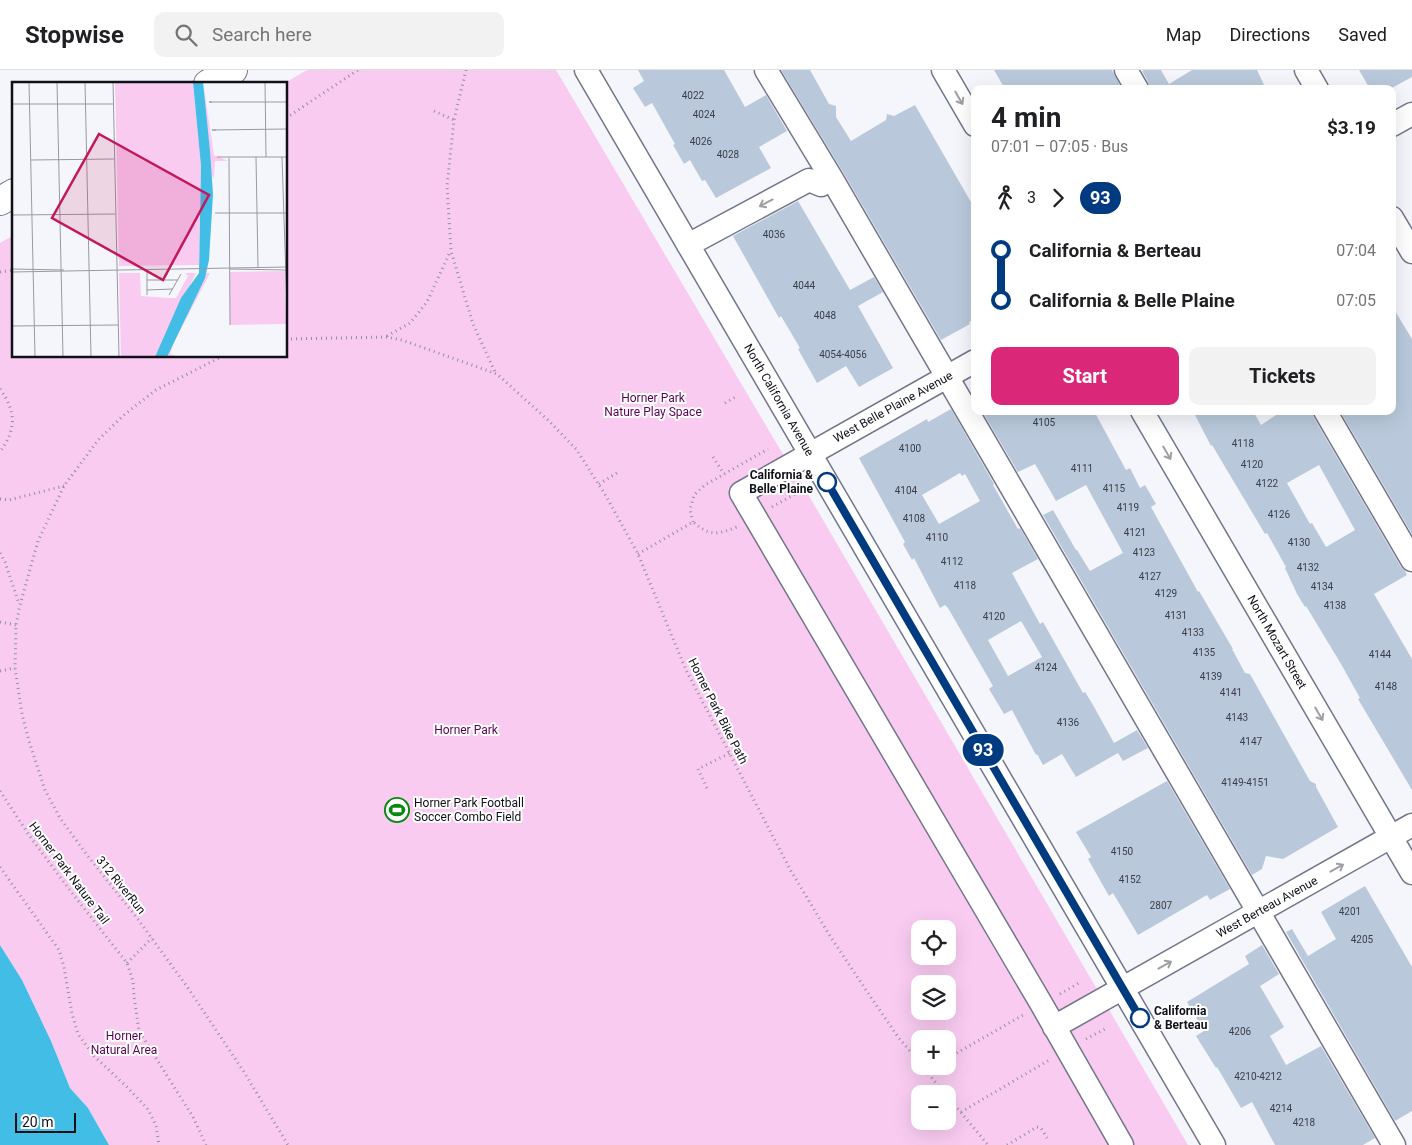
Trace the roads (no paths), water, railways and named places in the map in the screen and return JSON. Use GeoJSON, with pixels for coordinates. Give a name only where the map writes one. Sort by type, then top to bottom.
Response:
{"type":"FeatureCollection","features":[{"type":"Feature","properties":{"kind":"main road"},"geometry":{"type":"LineString","coordinates":[[0,201],[12,194]]}},
{"type":"Feature","properties":{"kind":"street","name":"North California Avenue"},"geometry":{"type":"LineString","coordinates":[[586,70],[1214,1145]]}},
{"type":"Feature","properties":{"kind":"street"},"geometry":{"type":"LineString","coordinates":[[766,70],[832,179],[1394,1145]]}},
{"type":"Feature","properties":{"kind":"street"},"geometry":{"type":"LineString","coordinates":[[943,70],[971,118]]}},
{"type":"Feature","properties":{"kind":"street"},"geometry":{"type":"LineString","coordinates":[[1126,70],[1135,85]]}},
{"type":"Feature","properties":{"kind":"street"},"geometry":{"type":"LineString","coordinates":[[1306,70],[1315,85]]}},
{"type":"Feature","properties":{"kind":"street"},"geometry":{"type":"LineString","coordinates":[[1396,124],[1412,114]]}},
{"type":"Feature","properties":{"kind":"street"},"geometry":{"type":"LineString","coordinates":[[688,245],[809,180],[821,185],[832,179]]}},
{"type":"Feature","properties":{"kind":"street"},"geometry":{"type":"LineString","coordinates":[[1396,225],[1412,252]]}},
{"type":"Feature","properties":{"kind":"street","name":"West Belle Plaine Avenue"},"geometry":{"type":"LineString","coordinates":[[971,363],[742,493],[1054,1027]]}},
{"type":"Feature","properties":{"kind":"street","name":"North Mozart Street"},"geometry":{"type":"LineString","coordinates":[[1144,415],[1412,873]]}},
{"type":"Feature","properties":{"kind":"street"},"geometry":{"type":"LineString","coordinates":[[1327,415],[1412,560]]}},
{"type":"Feature","properties":{"kind":"street","name":"West Berteau Avenue"},"geometry":{"type":"LineString","coordinates":[[1054,1027],[1412,825]]}},
{"type":"Feature","properties":{"kind":"street"},"geometry":{"type":"LineString","coordinates":[[1054,1027],[1122,1145]]}},
{"type":"Feature","properties":{"kind":"water"},"geometry":{"type":"Polygon","coordinates":[[[0,945],[22,980],[51,1041],[70,1088],[88,1108],[109,1145],[0,1145],[0,945]]]}},
{"type":"Feature","properties":{"kind":"place","name":"California & Belle Plaine"},"geometry":{"type":"Point","coordinates":[827,482]}},
{"type":"Feature","properties":{"kind":"place","name":"Horner Park Football Soccer Combo Field"},"geometry":{"type":"Point","coordinates":[397,810]}},
{"type":"Feature","properties":{"kind":"place","name":"California & Berteau"},"geometry":{"type":"Point","coordinates":[1140,1018]}},
{"type":"Feature","properties":{"kind":"park label","name":"Horner Park Nature Play Space"},"geometry":{"type":"Point","coordinates":[653,405]}},
{"type":"Feature","properties":{"kind":"park label","name":"Horner Park"},"geometry":{"type":"Point","coordinates":[466,730]}},
{"type":"Feature","properties":{"kind":"park label","name":"Horner Natural Area"},"geometry":{"type":"Point","coordinates":[124,1043]}}]}
